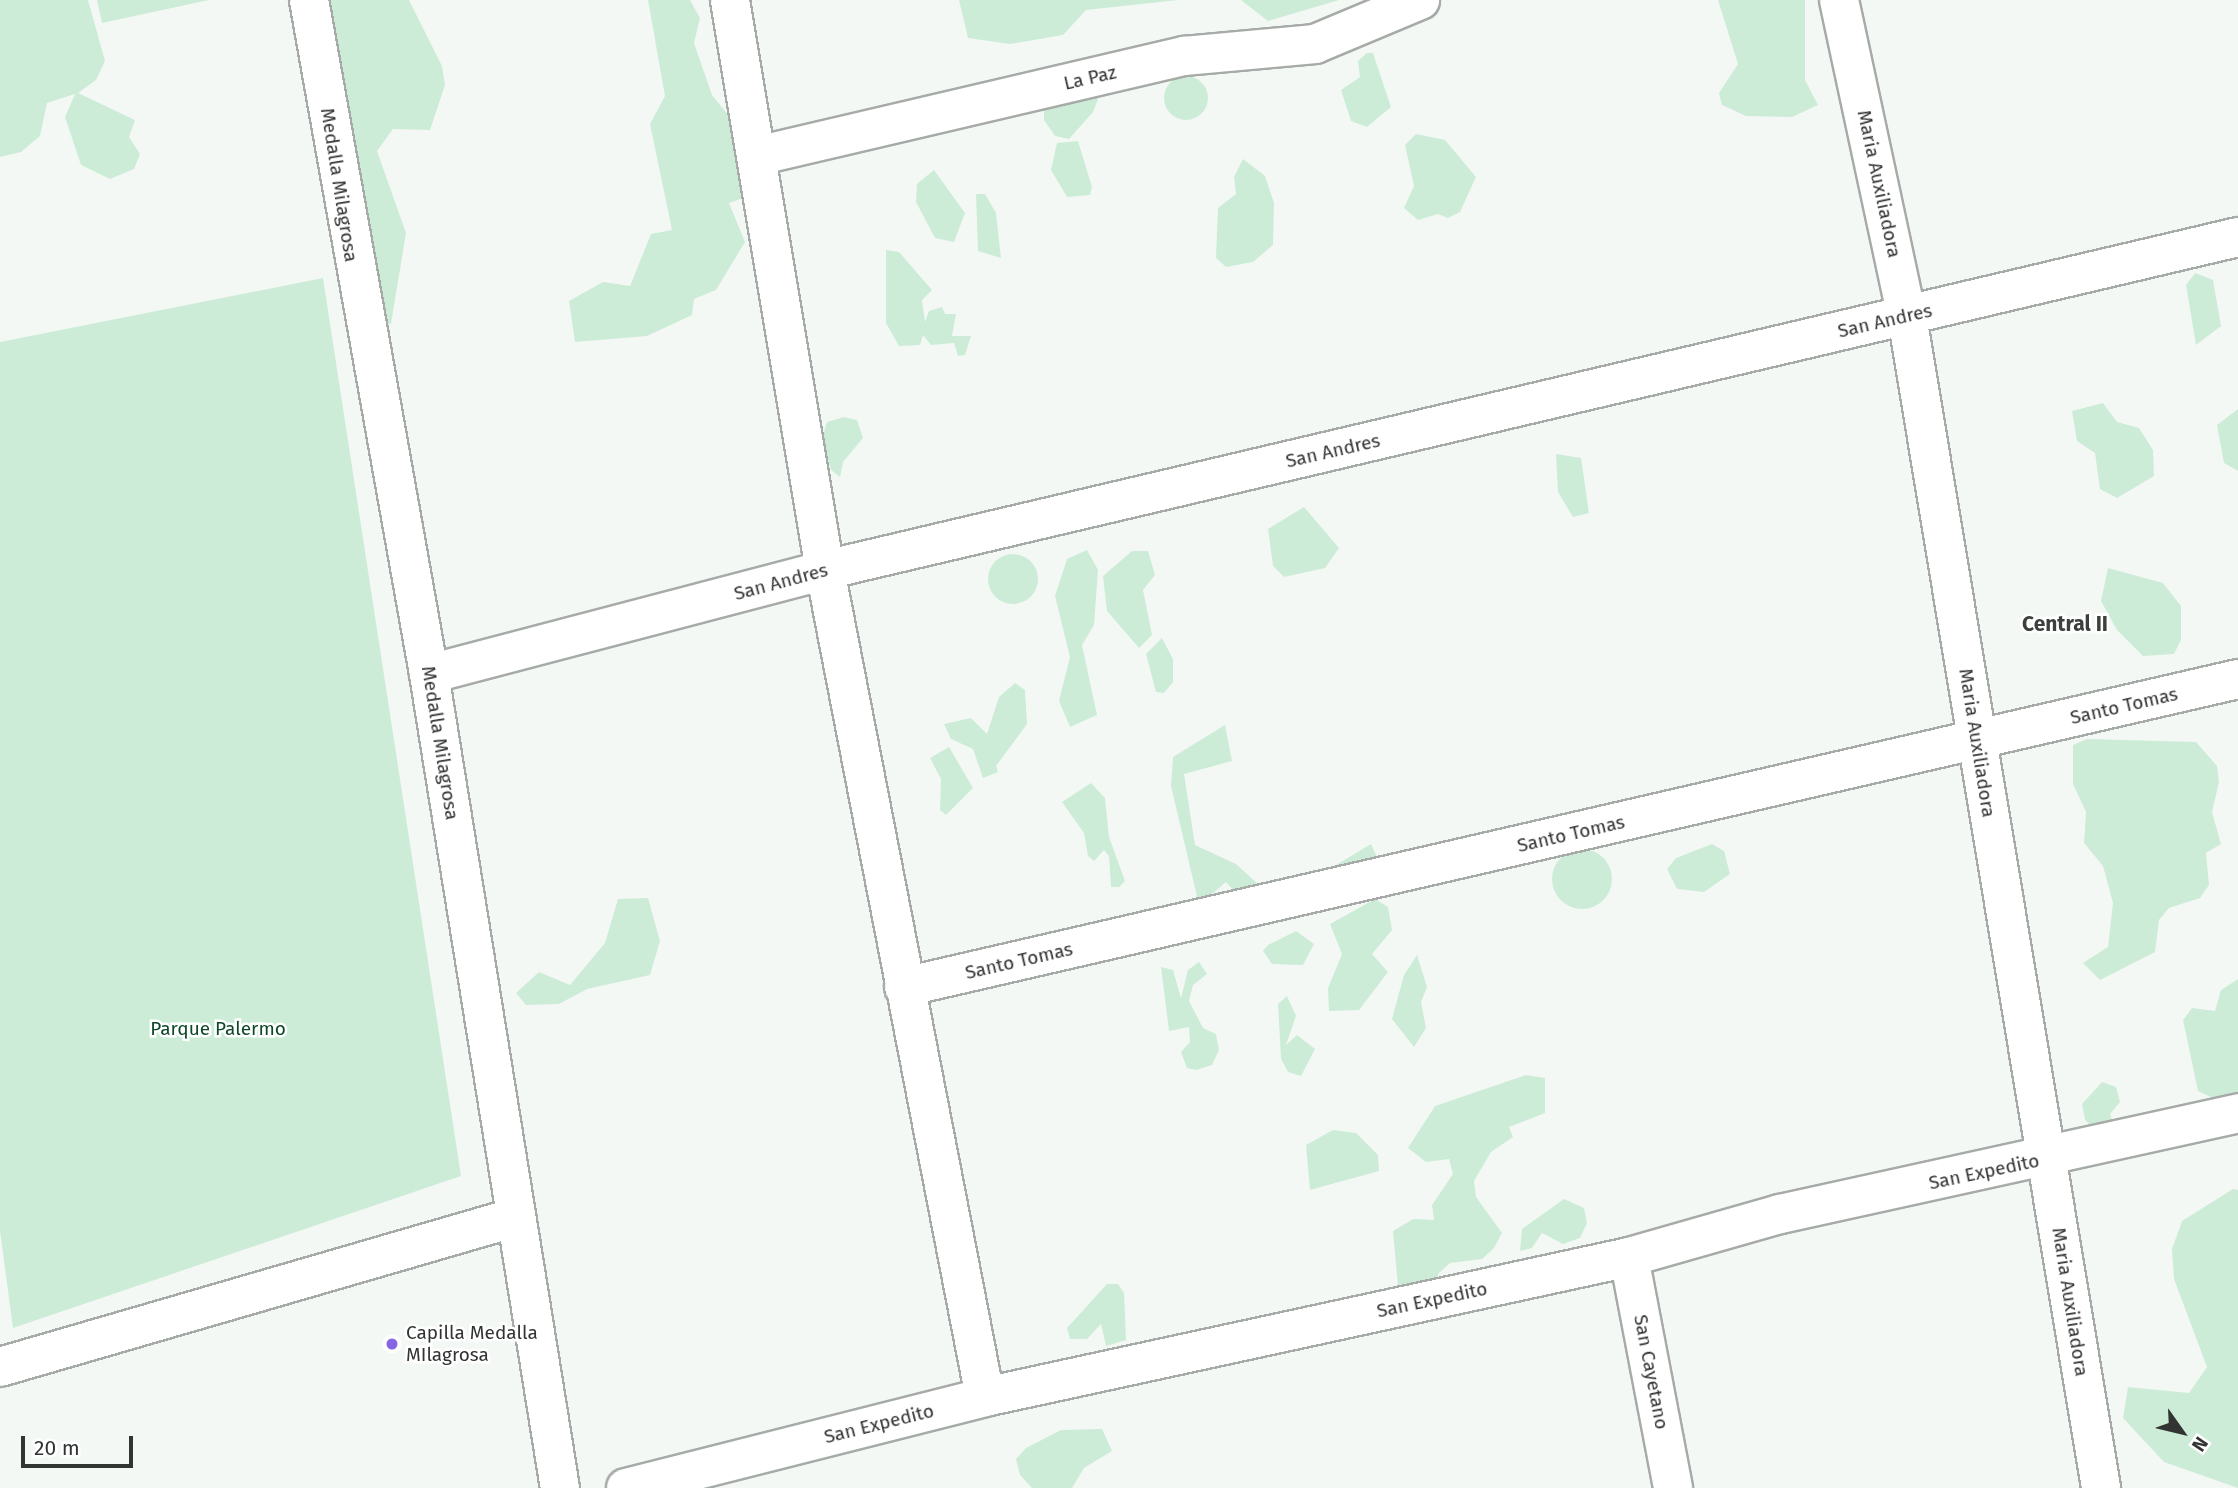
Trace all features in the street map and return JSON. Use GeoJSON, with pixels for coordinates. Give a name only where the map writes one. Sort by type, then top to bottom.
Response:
{"type":"FeatureCollection","features":[{"type":"Feature","properties":{"kind":"street","name":"Medalla Milagrosa"},"geometry":{"type":"LineString","coordinates":[[309,0],[429,674],[513,1217],[560,1488]]}},
{"type":"Feature","properties":{"kind":"street"},"geometry":{"type":"LineString","coordinates":[[730,0],[825,570],[985,1397]]}},
{"type":"Feature","properties":{"kind":"street","name":"La Paz"},"geometry":{"type":"LineString","coordinates":[[757,156],[1184,55],[1315,44],[1420,0]]}},
{"type":"Feature","properties":{"kind":"street","name":"Maria Auxiliadora"},"geometry":{"type":"LineString","coordinates":[[1839,0],[1907,316],[2101,1488]]}},
{"type":"Feature","properties":{"kind":"street","name":"San Andres"},"geometry":{"type":"LineString","coordinates":[[429,674],[825,570],[2238,237]]}},
{"type":"Feature","properties":{"kind":"street","name":"Santo Tomas"},"geometry":{"type":"LineString","coordinates":[[904,987],[2238,679]]}},
{"type":"Feature","properties":{"kind":"street","name":"San Expedito"},"geometry":{"type":"LineString","coordinates":[[626,1488],[985,1397],[1629,1257],[1780,1214],[2047,1159],[2238,1112]]}},
{"type":"Feature","properties":{"kind":"street"},"geometry":{"type":"LineString","coordinates":[[0,1367],[513,1217]]}},
{"type":"Feature","properties":{"kind":"street","name":"San Cayetano"},"geometry":{"type":"LineString","coordinates":[[1629,1257],[1673,1488]]}},
{"type":"Feature","properties":{"kind":"green space"},"geometry":{"type":"Polygon","coordinates":[[[0,0],[88,0],[105,61],[96,80],[78,93],[135,120],[129,137],[140,154],[134,169],[110,179],[81,165],[65,117],[75,94],[47,103],[40,136],[21,152],[0,157],[0,0]]]}},
{"type":"Feature","properties":{"kind":"green space"},"geometry":{"type":"Polygon","coordinates":[[[97,0],[209,0],[102,23],[97,0]]]}},
{"type":"Feature","properties":{"kind":"green space"},"geometry":{"type":"Polygon","coordinates":[[[314,0],[409,0],[442,66],[445,85],[430,130],[393,129],[377,151],[406,233],[391,324],[366,326],[322,184],[314,0]]]}},
{"type":"Feature","properties":{"kind":"green space"},"geometry":{"type":"Polygon","coordinates":[[[648,0],[690,0],[700,18],[694,43],[712,95],[746,137],[754,194],[729,203],[745,242],[716,290],[694,299],[692,315],[647,336],[575,342],[569,301],[603,282],[630,286],[651,234],[672,230],[650,124],[665,96],[648,0]]]}},
{"type":"Feature","properties":{"kind":"green space"},"geometry":{"type":"Polygon","coordinates":[[[959,0],[1178,0],[1086,10],[1063,35],[1010,44],[968,38],[959,0]]]}},
{"type":"Feature","properties":{"kind":"green space"},"geometry":{"type":"Polygon","coordinates":[[[1241,0],[1339,0],[1268,21],[1241,0]]]}},
{"type":"Feature","properties":{"kind":"green space"},"geometry":{"type":"Polygon","coordinates":[[[1718,0],[1805,0],[1805,80],[1818,105],[1792,117],[1746,116],[1722,105],[1719,93],[1738,64],[1718,0]]]}},
{"type":"Feature","properties":{"kind":"green space"},"geometry":{"type":"Polygon","coordinates":[[[1367,53],[1373,53],[1391,107],[1367,127],[1351,121],[1341,90],[1360,77],[1358,61],[1367,53]]]}},
{"type":"Feature","properties":{"kind":"green space"},"geometry":{"type":"Polygon","coordinates":[[[1186,76],[1201,83],[1208,98],[1201,113],[1186,120],[1171,113],[1164,98],[1171,83],[1186,76]]]}},
{"type":"Feature","properties":{"kind":"green space"},"geometry":{"type":"Polygon","coordinates":[[[1087,89],[1098,99],[1093,112],[1069,139],[1055,136],[1044,120],[1044,101],[1087,89]]]}},
{"type":"Feature","properties":{"kind":"green space"},"geometry":{"type":"Polygon","coordinates":[[[1416,134],[1445,140],[1476,177],[1460,212],[1448,218],[1438,214],[1418,220],[1404,208],[1414,186],[1405,145],[1416,134]]]}},
{"type":"Feature","properties":{"kind":"green space"},"geometry":{"type":"Polygon","coordinates":[[[1078,141],[1092,187],[1090,195],[1067,197],[1051,170],[1057,143],[1078,141]]]}},
{"type":"Feature","properties":{"kind":"green space"},"geometry":{"type":"Polygon","coordinates":[[[1243,159],[1265,176],[1274,203],[1273,245],[1253,262],[1226,267],[1216,258],[1218,208],[1236,194],[1234,177],[1243,159]]]}},
{"type":"Feature","properties":{"kind":"green space"},"geometry":{"type":"Polygon","coordinates":[[[934,170],[965,213],[954,242],[935,238],[916,202],[917,184],[934,170]]]}},
{"type":"Feature","properties":{"kind":"green space"},"geometry":{"type":"Polygon","coordinates":[[[976,194],[985,194],[996,213],[1001,258],[978,251],[976,194]]]}},
{"type":"Feature","properties":{"kind":"green space"},"geometry":{"type":"Polygon","coordinates":[[[886,250],[899,252],[932,290],[922,300],[925,322],[929,311],[942,307],[945,314],[956,314],[952,336],[971,336],[965,355],[958,356],[954,343],[931,345],[923,335],[920,345],[899,346],[886,323],[886,250]]]}},
{"type":"Feature","properties":{"kind":"green space"},"geometry":{"type":"Polygon","coordinates":[[[2195,273],[2213,280],[2221,326],[2196,345],[2186,285],[2195,273]]]}},
{"type":"Feature","properties":{"kind":"green space","name":"Parque Palermo"},"geometry":{"type":"Polygon","coordinates":[[[323,278],[461,1176],[13,1328],[0,1231],[0,342],[323,278]]]}},
{"type":"Feature","properties":{"kind":"green space"},"geometry":{"type":"Polygon","coordinates":[[[2103,403],[2117,422],[2139,428],[2153,450],[2154,476],[2117,498],[2100,489],[2095,453],[2077,441],[2072,411],[2103,403]]]}},
{"type":"Feature","properties":{"kind":"green space"},"geometry":{"type":"Polygon","coordinates":[[[2238,409],[2238,471],[2224,463],[2217,425],[2238,409]]]}},
{"type":"Feature","properties":{"kind":"green space"},"geometry":{"type":"Polygon","coordinates":[[[844,417],[857,420],[863,438],[843,462],[840,477],[831,470],[822,439],[827,422],[844,417]]]}},
{"type":"Feature","properties":{"kind":"green space"},"geometry":{"type":"Polygon","coordinates":[[[1556,454],[1581,458],[1589,513],[1573,517],[1558,492],[1556,454]]]}},
{"type":"Feature","properties":{"kind":"green space"},"geometry":{"type":"Polygon","coordinates":[[[1304,507],[1339,548],[1325,568],[1284,577],[1273,566],[1268,529],[1304,507]]]}},
{"type":"Feature","properties":{"kind":"green space"},"geometry":{"type":"Polygon","coordinates":[[[1087,550],[1098,570],[1094,625],[1082,645],[1097,715],[1070,727],[1059,701],[1070,657],[1055,596],[1067,559],[1087,550]]]}},
{"type":"Feature","properties":{"kind":"green space"},"geometry":{"type":"Polygon","coordinates":[[[1132,551],[1148,551],[1155,575],[1143,590],[1152,635],[1139,648],[1107,611],[1103,576],[1132,551]]]}},
{"type":"Feature","properties":{"kind":"green space"},"geometry":{"type":"Polygon","coordinates":[[[1013,554],[1031,561],[1038,579],[1031,597],[1013,604],[995,597],[988,579],[995,561],[1013,554]]]}},
{"type":"Feature","properties":{"kind":"green space"},"geometry":{"type":"Polygon","coordinates":[[[2108,568],[2163,583],[2181,606],[2181,640],[2174,654],[2143,656],[2117,630],[2101,601],[2108,568]]]}},
{"type":"Feature","properties":{"kind":"green space"},"geometry":{"type":"Polygon","coordinates":[[[1162,638],[1173,659],[1173,682],[1164,693],[1156,692],[1146,654],[1162,638]]]}},
{"type":"Feature","properties":{"kind":"green space"},"geometry":{"type":"Polygon","coordinates":[[[1015,683],[1025,690],[1027,724],[996,766],[998,772],[983,778],[973,749],[951,739],[944,724],[971,718],[987,734],[999,697],[1015,683]]]}},
{"type":"Feature","properties":{"kind":"green space"},"geometry":{"type":"Polygon","coordinates":[[[1225,725],[1232,761],[1184,774],[1195,845],[1236,864],[1258,884],[1241,899],[1226,882],[1199,905],[1171,786],[1173,757],[1225,725]]]}},
{"type":"Feature","properties":{"kind":"green space"},"geometry":{"type":"Polygon","coordinates":[[[2087,739],[2196,742],[2217,766],[2219,782],[2212,812],[2221,844],[2206,853],[2209,885],[2200,898],[2169,908],[2159,920],[2155,952],[2100,980],[2083,963],[2108,947],[2113,903],[2103,866],[2084,843],[2086,812],[2073,784],[2073,745],[2087,739]]]}},
{"type":"Feature","properties":{"kind":"green space"},"geometry":{"type":"Polygon","coordinates":[[[949,747],[973,788],[946,815],[940,810],[941,779],[930,758],[949,747]]]}},
{"type":"Feature","properties":{"kind":"green space"},"geometry":{"type":"Polygon","coordinates":[[[1091,783],[1105,798],[1109,837],[1125,881],[1119,887],[1111,887],[1109,856],[1104,850],[1094,861],[1088,856],[1084,833],[1062,802],[1091,783]]]}},
{"type":"Feature","properties":{"kind":"green space"},"geometry":{"type":"Polygon","coordinates":[[[1371,844],[1381,866],[1340,879],[1336,865],[1371,844]]]}},
{"type":"Feature","properties":{"kind":"green space"},"geometry":{"type":"Polygon","coordinates":[[[1712,844],[1724,851],[1730,874],[1704,892],[1677,889],[1667,869],[1676,858],[1712,844]]]}},
{"type":"Feature","properties":{"kind":"green space"},"geometry":{"type":"Polygon","coordinates":[[[1582,849],[1599,854],[1607,862],[1612,879],[1607,896],[1599,904],[1582,909],[1565,904],[1557,896],[1552,879],[1557,862],[1565,854],[1582,849]]]}},
{"type":"Feature","properties":{"kind":"green space"},"geometry":{"type":"Polygon","coordinates":[[[648,898],[660,941],[650,975],[587,989],[559,1004],[526,1005],[516,993],[539,972],[570,985],[605,943],[618,899],[648,898]]]}},
{"type":"Feature","properties":{"kind":"green space"},"geometry":{"type":"Polygon","coordinates":[[[1375,899],[1388,907],[1392,930],[1372,954],[1388,972],[1359,1010],[1329,1011],[1328,988],[1342,954],[1330,924],[1375,899]]]}},
{"type":"Feature","properties":{"kind":"green space"},"geometry":{"type":"Polygon","coordinates":[[[1296,931],[1314,944],[1303,965],[1272,964],[1263,951],[1268,945],[1296,931]]]}},
{"type":"Feature","properties":{"kind":"green space"},"geometry":{"type":"Polygon","coordinates":[[[1417,955],[1427,987],[1421,1002],[1426,1028],[1414,1047],[1392,1019],[1404,975],[1417,955]]]}},
{"type":"Feature","properties":{"kind":"green space"},"geometry":{"type":"Polygon","coordinates":[[[1199,962],[1207,974],[1193,985],[1189,1001],[1203,1028],[1216,1034],[1219,1050],[1212,1065],[1196,1070],[1187,1068],[1181,1052],[1190,1042],[1189,1027],[1169,1031],[1161,967],[1173,970],[1181,998],[1188,970],[1199,962]]]}},
{"type":"Feature","properties":{"kind":"green space"},"geometry":{"type":"Polygon","coordinates":[[[2238,979],[2238,1100],[2226,1104],[2198,1091],[2183,1020],[2192,1008],[2215,1011],[2221,990],[2238,979]]]}},
{"type":"Feature","properties":{"kind":"green space"},"geometry":{"type":"Polygon","coordinates":[[[1287,996],[1296,1016],[1286,1045],[1297,1035],[1315,1049],[1301,1076],[1288,1072],[1281,1059],[1278,1004],[1287,996]]]}},
{"type":"Feature","properties":{"kind":"green space"},"geometry":{"type":"Polygon","coordinates":[[[1526,1075],[1545,1078],[1545,1113],[1509,1127],[1513,1137],[1491,1152],[1474,1181],[1476,1197],[1502,1233],[1494,1248],[1482,1259],[1450,1263],[1438,1274],[1438,1291],[1400,1309],[1393,1231],[1413,1219],[1434,1220],[1432,1205],[1453,1174],[1449,1159],[1426,1162],[1408,1148],[1435,1106],[1526,1075]]]}},
{"type":"Feature","properties":{"kind":"green space"},"geometry":{"type":"Polygon","coordinates":[[[2102,1082],[2116,1087],[2120,1102],[2110,1114],[2115,1128],[2100,1134],[2085,1120],[2082,1104],[2102,1082]]]}},
{"type":"Feature","properties":{"kind":"green space"},"geometry":{"type":"Polygon","coordinates":[[[1333,1130],[1356,1133],[1378,1155],[1379,1171],[1310,1190],[1306,1145],[1333,1130]]]}},
{"type":"Feature","properties":{"kind":"green space"},"geometry":{"type":"Polygon","coordinates":[[[2233,1189],[2238,1190],[2238,1488],[2164,1462],[2123,1418],[2128,1387],[2189,1393],[2207,1367],[2174,1279],[2172,1249],[2182,1221],[2233,1189]]]}},
{"type":"Feature","properties":{"kind":"green space"},"geometry":{"type":"Polygon","coordinates":[[[1564,1199],[1584,1208],[1587,1223],[1580,1238],[1563,1244],[1542,1233],[1532,1248],[1520,1251],[1522,1229],[1564,1199]]]}},
{"type":"Feature","properties":{"kind":"green space"},"geometry":{"type":"Polygon","coordinates":[[[1107,1284],[1118,1284],[1124,1293],[1126,1340],[1106,1346],[1101,1324],[1087,1339],[1070,1339],[1067,1328],[1107,1284]]]}},
{"type":"Feature","properties":{"kind":"green space"},"geometry":{"type":"Polygon","coordinates":[[[1102,1429],[1112,1451],[1084,1468],[1072,1488],[1032,1488],[1020,1475],[1016,1459],[1026,1448],[1061,1430],[1102,1429]]]}},
{"type":"Feature","properties":{"kind":"place","name":"Capilla Medalla MIlagrosa"},"geometry":{"type":"Point","coordinates":[392,1344]}},
{"type":"Feature","properties":{"kind":"district","name":"Central II"},"geometry":{"type":"Point","coordinates":[2065,624]}}]}
